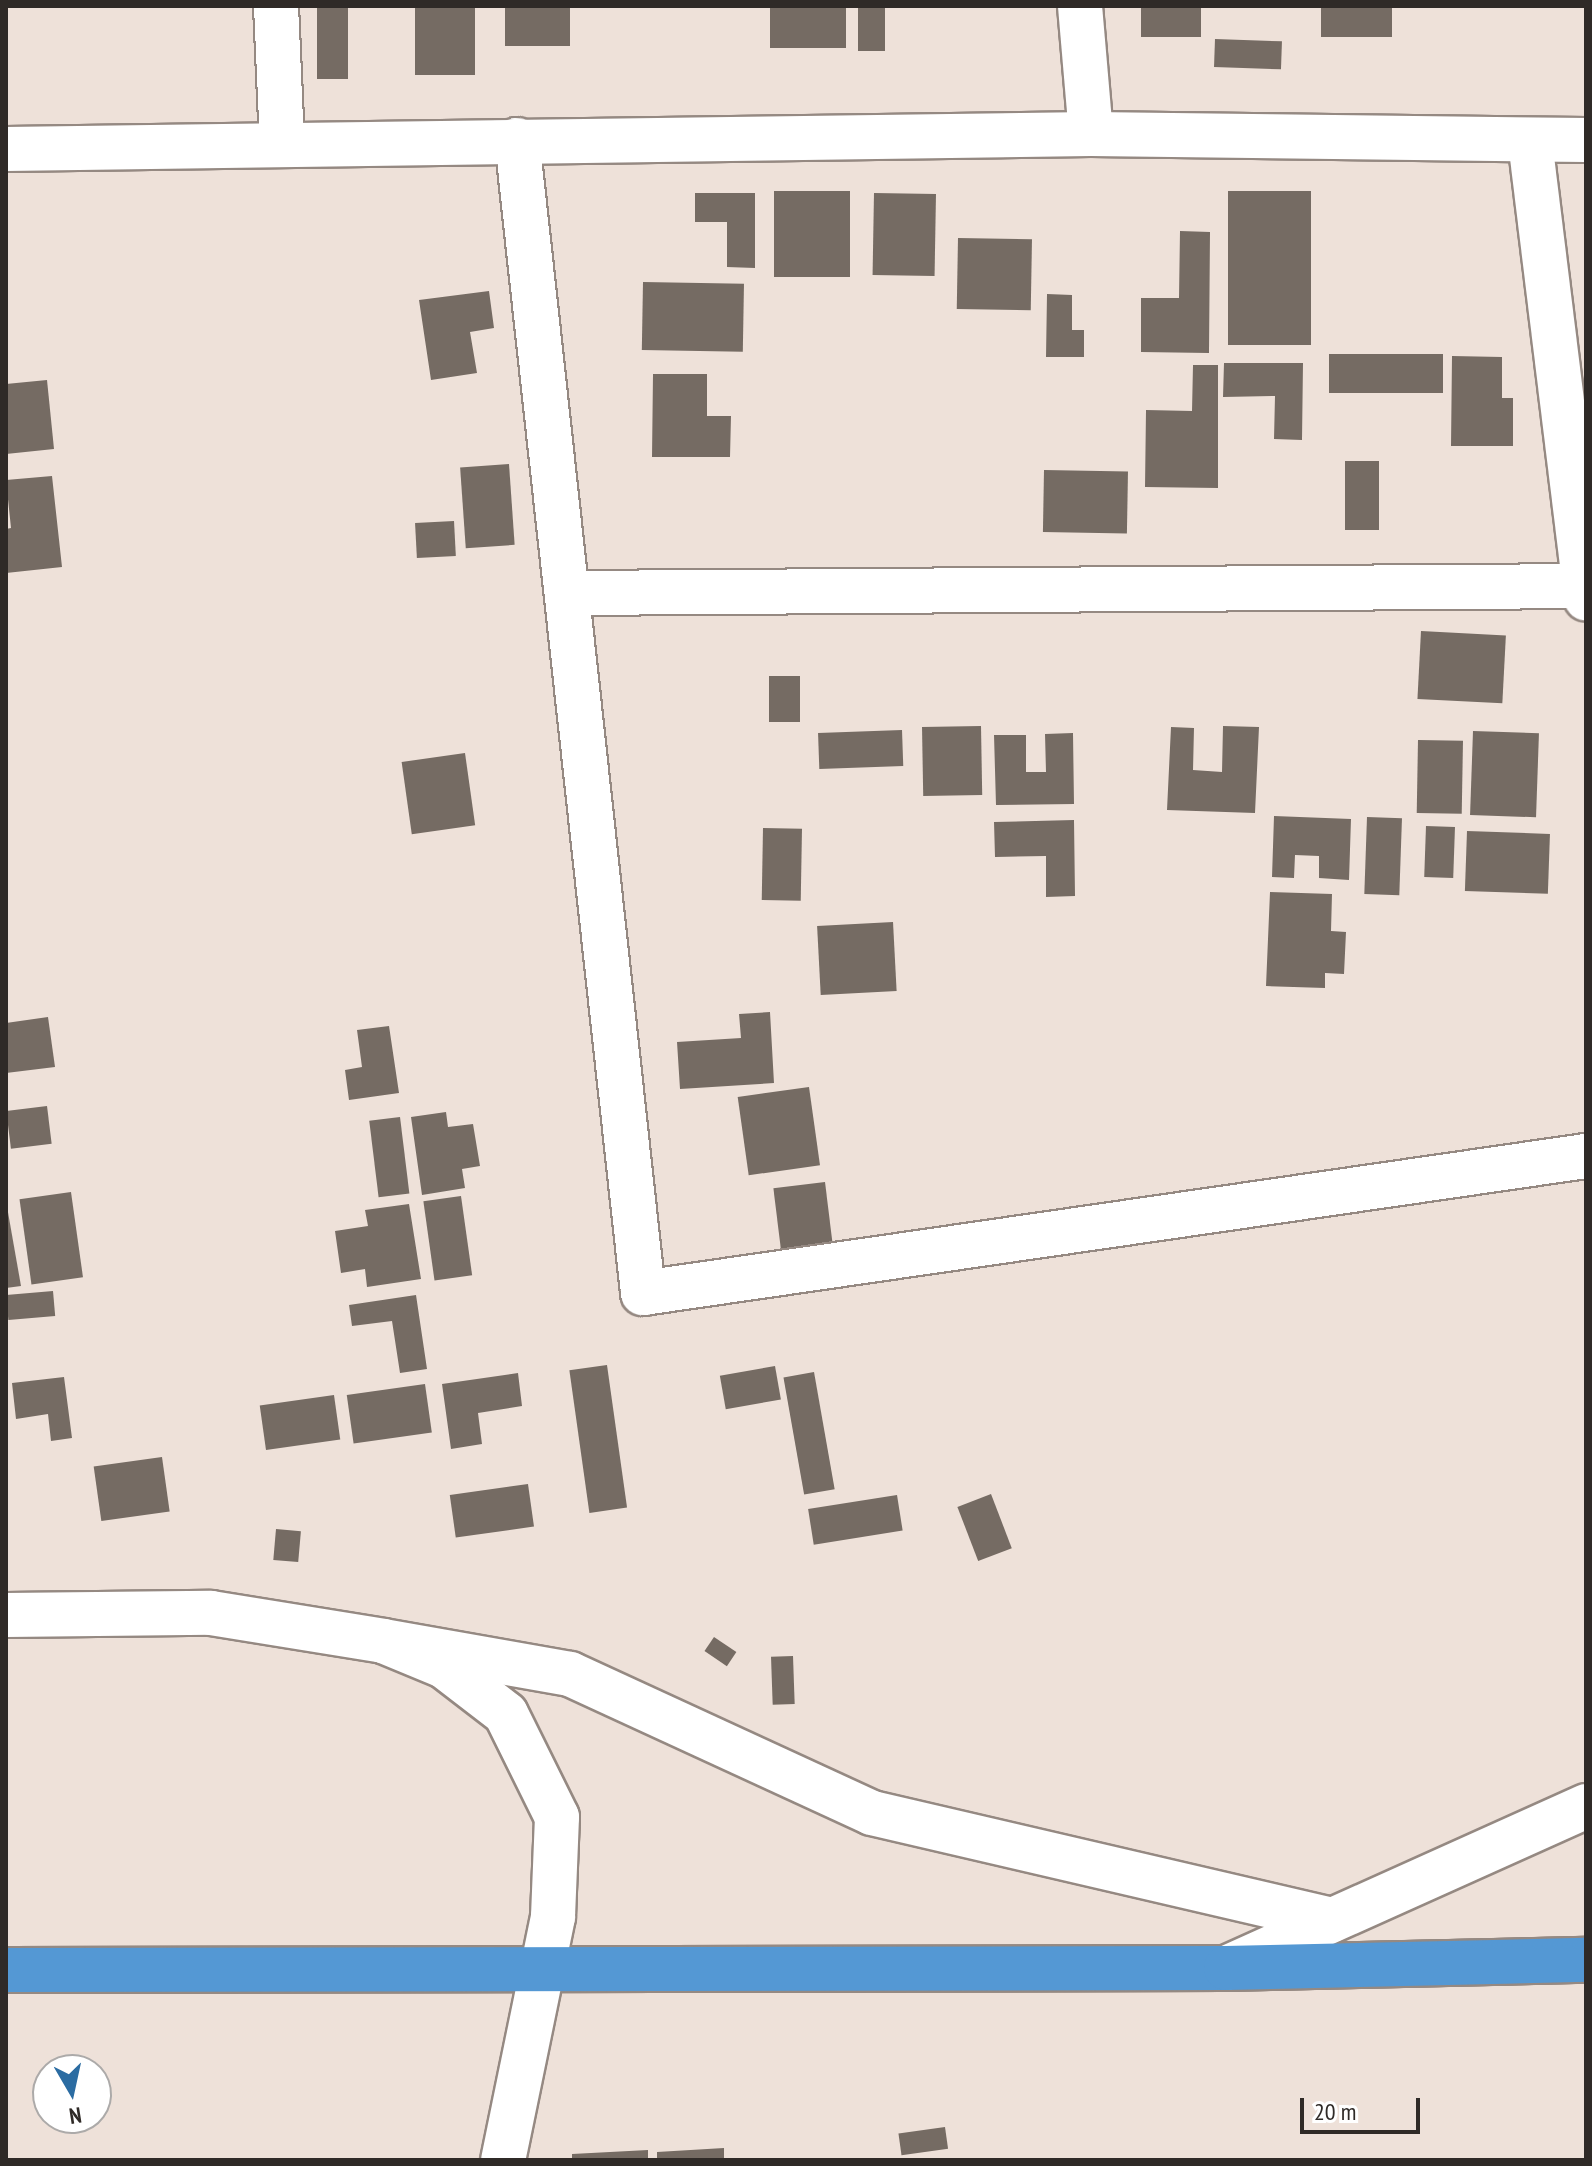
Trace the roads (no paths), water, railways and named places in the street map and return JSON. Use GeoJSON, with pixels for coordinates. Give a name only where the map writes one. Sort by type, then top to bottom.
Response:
{"type":"FeatureCollection","features":[{"type":"Feature","properties":{"kind":"highway"},"geometry":{"type":"LineString","coordinates":[[6,1970],[1226,1968],[1586,1960]]}},
{"type":"Feature","properties":{"kind":"street"},"geometry":{"type":"LineString","coordinates":[[276,6],[282,144]]}},
{"type":"Feature","properties":{"kind":"street"},"geometry":{"type":"LineString","coordinates":[[1080,6],[1091,134]]}},
{"type":"Feature","properties":{"kind":"street"},"geometry":{"type":"LineString","coordinates":[[6,149],[1091,134],[1586,140]]}},
{"type":"Feature","properties":{"kind":"street"},"geometry":{"type":"LineString","coordinates":[[517,140],[643,1293],[1586,1156]]}},
{"type":"Feature","properties":{"kind":"street"},"geometry":{"type":"LineString","coordinates":[[567,593],[1585,592],[1530,141]]}},
{"type":"Feature","properties":{"kind":"street"},"geometry":{"type":"LineString","coordinates":[[6,1615],[211,1613],[570,1674],[872,1813],[1332,1920]]}},
{"type":"Feature","properties":{"kind":"street"},"geometry":{"type":"LineString","coordinates":[[383,1641],[444,1666],[506,1714],[557,1817],[553,1917],[503,2160]]}},
{"type":"Feature","properties":{"kind":"street"},"geometry":{"type":"LineString","coordinates":[[1226,1968],[1586,1806]]}}]}
